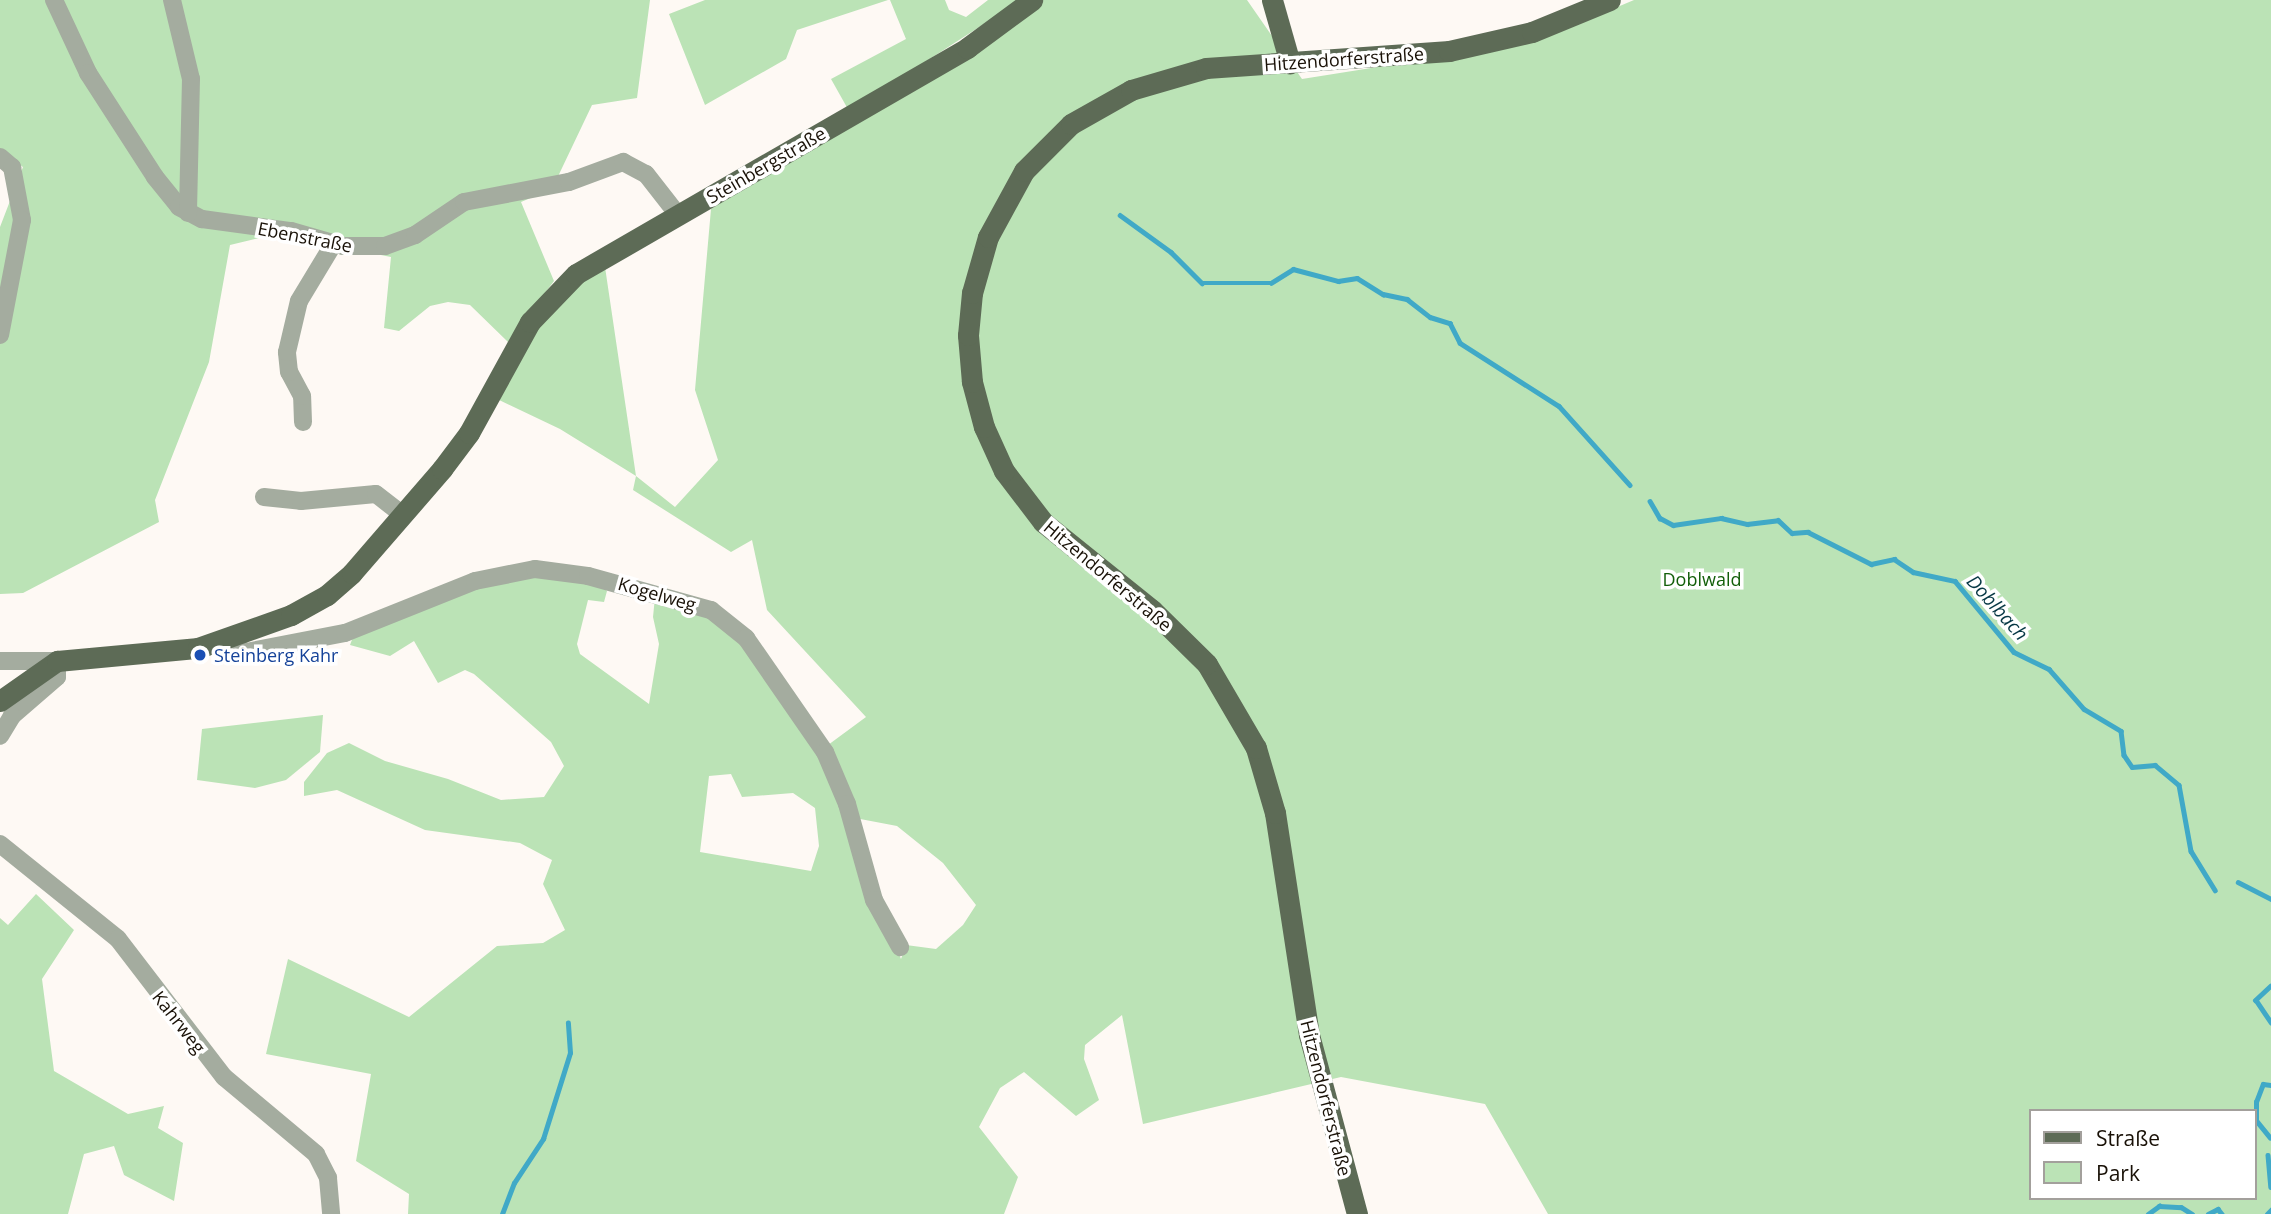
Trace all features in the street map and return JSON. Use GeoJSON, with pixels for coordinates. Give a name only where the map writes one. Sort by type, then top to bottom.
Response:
{"type":"FeatureCollection","features":[{"type":"Feature","properties":{"kind":"main road","name":"Steinbergstraße"},"geometry":{"type":"LineString","coordinates":[[57,661],[198,648],[226,641],[327,595],[403,515],[470,432],[515,345],[541,307],[576,274],[967,48],[1032,0]]}},
{"type":"Feature","properties":{"kind":"main road"},"geometry":{"type":"LineString","coordinates":[[1272,0],[1290,63]]}},
{"type":"Feature","properties":{"kind":"main road","name":"Hitzendorferstraße"},"geometry":{"type":"LineString","coordinates":[[1357,1214],[1309,1035],[1275,813],[1252,739],[1220,682],[1192,648],[1152,610],[1058,537],[1020,494],[984,427],[969,358],[972,293],[988,237],[1011,190],[1053,139],[1094,109],[1154,81],[1206,68],[1410,56],[1484,45],[1532,32],[1610,0]]}},
{"type":"Feature","properties":{"kind":"main road"},"geometry":{"type":"LineString","coordinates":[[0,701],[57,661]]}},
{"type":"Feature","properties":{"kind":"street","name":"Ebenstraße"},"geometry":{"type":"LineString","coordinates":[[54,0],[88,73],[155,177],[188,213],[216,223],[291,231],[334,243],[366,248],[385,246],[415,236],[464,202],[569,182],[623,162],[646,174],[678,215]]}},
{"type":"Feature","properties":{"kind":"street"},"geometry":{"type":"LineString","coordinates":[[172,0],[191,79],[188,213]]}},
{"type":"Feature","properties":{"kind":"street"},"geometry":{"type":"LineString","coordinates":[[0,157],[12,167],[22,220],[0,335]]}},
{"type":"Feature","properties":{"kind":"street"},"geometry":{"type":"LineString","coordinates":[[303,422],[302,396],[289,372],[287,352],[299,301],[334,243]]}},
{"type":"Feature","properties":{"kind":"street"},"geometry":{"type":"LineString","coordinates":[[264,497],[302,501],[376,494],[403,515]]}},
{"type":"Feature","properties":{"kind":"street","name":"Kogelweg"},"geometry":{"type":"LineString","coordinates":[[226,641],[246,652],[345,633],[475,581],[534,569],[599,579],[712,610],[746,638],[825,752],[847,804],[874,900],[900,947]]}},
{"type":"Feature","properties":{"kind":"street"},"geometry":{"type":"LineString","coordinates":[[0,662],[57,661],[57,677],[12,716],[0,736]]}},
{"type":"Feature","properties":{"kind":"street","name":"Kahrweg"},"geometry":{"type":"LineString","coordinates":[[0,844],[118,939],[224,1077],[316,1154],[328,1178],[331,1214]]}},
{"type":"Feature","properties":{"kind":"green space"},"geometry":{"type":"Polygon","coordinates":[[[0,0],[650,0],[637,98],[592,105],[552,189],[521,202],[554,281],[508,342],[470,305],[448,302],[430,306],[399,331],[384,328],[391,257],[275,234],[230,245],[209,362],[155,500],[159,522],[23,593],[0,594],[0,227],[23,167],[0,152],[0,0]]]}},
{"type":"Feature","properties":{"kind":"green space"},"geometry":{"type":"Polygon","coordinates":[[[705,0],[888,0],[797,30],[786,59],[705,105],[669,14],[705,0]]]}},
{"type":"Feature","properties":{"kind":"green space"},"geometry":{"type":"Polygon","coordinates":[[[890,0],[945,0],[949,10],[966,17],[988,0],[1021,0],[849,111],[831,79],[906,39],[890,0]]]}},
{"type":"Feature","properties":{"kind":"green space","name":"Doblwald"},"geometry":{"type":"Polygon","coordinates":[[[1036,0],[1247,0],[1302,79],[1497,48],[1577,24],[1634,0],[2271,0],[2271,1214],[1548,1214],[1485,1104],[1341,1077],[1143,1124],[1122,1015],[1085,1045],[1084,1059],[1099,1100],[1076,1116],[1024,1072],[1000,1088],[979,1127],[1018,1177],[1004,1214],[408,1214],[409,1194],[356,1161],[371,1074],[266,1054],[288,959],[409,1017],[497,946],[543,943],[565,930],[543,884],[552,860],[520,843],[425,830],[337,790],[304,796],[304,782],[327,753],[349,743],[385,761],[448,779],[501,800],[544,797],[564,766],[551,742],[474,674],[465,670],[438,683],[414,641],[390,656],[350,645],[353,637],[507,575],[599,582],[607,591],[604,602],[588,600],[577,644],[580,654],[649,704],[659,644],[653,617],[655,597],[721,619],[812,737],[901,959],[906,945],[936,949],[963,925],[976,905],[943,863],[897,826],[855,818],[828,745],[866,717],[767,610],[752,540],[731,552],[633,490],[636,476],[675,507],[718,460],[695,390],[711,209],[1036,0]],[[731,774],[709,776],[700,852],[811,871],[819,846],[815,808],[793,793],[742,797],[731,774]]]}},
{"type":"Feature","properties":{"kind":"green space"},"geometry":{"type":"Polygon","coordinates":[[[605,267],[636,476],[560,429],[497,399],[512,364],[563,294],[605,267]]]}},
{"type":"Feature","properties":{"kind":"green space"},"geometry":{"type":"Polygon","coordinates":[[[323,715],[320,752],[286,780],[255,788],[197,780],[202,729],[323,715]]]}},
{"type":"Feature","properties":{"kind":"green space"},"geometry":{"type":"Polygon","coordinates":[[[36,894],[74,930],[42,979],[54,1071],[128,1114],[164,1106],[158,1128],[183,1143],[174,1201],[124,1175],[114,1146],[84,1154],[68,1214],[0,1214],[0,918],[8,925],[36,894]]]}},
{"type":"Feature","properties":{"kind":"waterway","name":"Doblbach"},"geometry":{"type":"LineString","coordinates":[[1120,215],[1171,252],[1202,283],[1271,283],[1293,269],[1338,281],[1357,278],[1383,294],[1407,299],[1430,317],[1450,323],[1460,343],[1559,406],[1630,485]]}},
{"type":"Feature","properties":{"kind":"waterway","name":"Doblbach"},"geometry":{"type":"LineString","coordinates":[[1650,501],[1660,518],[1673,525],[1721,518],[1747,524],[1778,520],[1792,533],[1808,532],[1871,564],[1894,559],[1913,572],[1955,581],[2014,652],[2049,669],[2084,709],[2121,731],[2124,755],[2132,767],[2155,765],[2179,785],[2191,851],[2215,890]]}},
{"type":"Feature","properties":{"kind":"waterway","name":"Doblbach"},"geometry":{"type":"LineString","coordinates":[[2238,882],[2271,899]]}},
{"type":"Feature","properties":{"kind":"waterway","name":"Doblbach"},"geometry":{"type":"LineString","coordinates":[[2271,986],[2256,1000],[2271,1022]]}},
{"type":"Feature","properties":{"kind":"waterway"},"geometry":{"type":"LineString","coordinates":[[502,1214],[514,1183],[543,1139],[570,1053],[568,1023]]}},
{"type":"Feature","properties":{"kind":"waterway","name":"Doblbach"},"geometry":{"type":"LineString","coordinates":[[2256,1109],[2263,1084],[2271,1085]]}},
{"type":"Feature","properties":{"kind":"waterway","name":"Doblbach"},"geometry":{"type":"LineString","coordinates":[[2257,1122],[2270,1138]]}},
{"type":"Feature","properties":{"kind":"waterway","name":"Doblbach"},"geometry":{"type":"LineString","coordinates":[[2268,1155],[2271,1187]]}},
{"type":"Feature","properties":{"kind":"waterway"},"geometry":{"type":"LineString","coordinates":[[2148,1214],[2159,1206],[2181,1207],[2192,1214]]}},
{"type":"Feature","properties":{"kind":"waterway"},"geometry":{"type":"LineString","coordinates":[[2208,1214],[2218,1209],[2222,1214]]}},
{"type":"Feature","properties":{"kind":"waterway"},"geometry":{"type":"LineString","coordinates":[[2267,1214],[2271,1210]]}},
{"type":"Feature","properties":{"kind":"place","name":"Steinberg Kahr"},"geometry":{"type":"Point","coordinates":[200,655]}}]}
